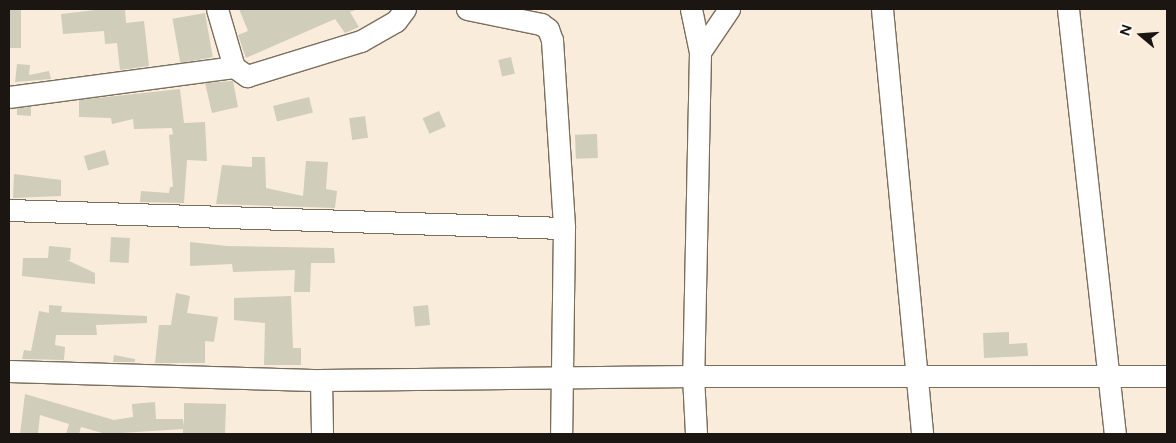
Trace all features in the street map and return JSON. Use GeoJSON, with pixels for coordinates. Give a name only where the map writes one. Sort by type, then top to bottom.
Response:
{"type":"FeatureCollection","features":[{"type":"Feature","properties":{"kind":"street"},"geometry":{"type":"LineString","coordinates":[[217,9],[234,67],[247,76],[293,64],[361,41],[396,21],[406,9]]}},
{"type":"Feature","properties":{"kind":"street"},"geometry":{"type":"LineString","coordinates":[[467,9],[541,24],[548,29],[552,40],[564,228],[561,434]]}},
{"type":"Feature","properties":{"kind":"street"},"geometry":{"type":"LineString","coordinates":[[691,9],[700,52],[693,376],[696,434]]}},
{"type":"Feature","properties":{"kind":"street"},"geometry":{"type":"LineString","coordinates":[[700,52],[729,9]]}},
{"type":"Feature","properties":{"kind":"street"},"geometry":{"type":"LineString","coordinates":[[882,9],[922,434]]}},
{"type":"Feature","properties":{"kind":"street"},"geometry":{"type":"LineString","coordinates":[[1068,9],[1111,375],[1115,434]]}},
{"type":"Feature","properties":{"kind":"street"},"geometry":{"type":"LineString","coordinates":[[9,97],[234,67]]}},
{"type":"Feature","properties":{"kind":"street"},"geometry":{"type":"LineString","coordinates":[[9,210],[564,228]]}},
{"type":"Feature","properties":{"kind":"street"},"geometry":{"type":"LineString","coordinates":[[9,371],[321,380],[561,379],[693,376],[1167,376]]}},
{"type":"Feature","properties":{"kind":"street"},"geometry":{"type":"LineString","coordinates":[[321,380],[322,434]]}},
{"type":"Feature","properties":{"kind":"building"},"geometry":{"type":"Polygon","coordinates":[[[9,9],[21,9],[21,48],[9,48],[9,9]]]}},
{"type":"Feature","properties":{"kind":"building"},"geometry":{"type":"Polygon","coordinates":[[[104,9],[125,9],[126,23],[144,21],[149,66],[120,70],[117,43],[105,44],[104,31],[63,34],[61,14],[104,9]]]}},
{"type":"Feature","properties":{"kind":"building"},"geometry":{"type":"Polygon","coordinates":[[[239,9],[358,9],[350,12],[359,27],[345,33],[335,19],[246,58],[238,35],[248,31],[239,9]]]}},
{"type":"Feature","properties":{"kind":"building"},"geometry":{"type":"Polygon","coordinates":[[[205,13],[213,57],[180,63],[173,19],[205,13]]]}},
{"type":"Feature","properties":{"kind":"building"},"geometry":{"type":"Polygon","coordinates":[[[511,57],[515,74],[502,76],[498,60],[511,57]]]}},
{"type":"Feature","properties":{"kind":"building"},"geometry":{"type":"Polygon","coordinates":[[[17,64],[30,65],[29,75],[49,71],[51,79],[15,82],[17,64]]]}},
{"type":"Feature","properties":{"kind":"building"},"geometry":{"type":"Polygon","coordinates":[[[233,81],[238,107],[212,113],[205,83],[233,81]]]}},
{"type":"Feature","properties":{"kind":"building"},"geometry":{"type":"Polygon","coordinates":[[[180,89],[184,123],[205,122],[207,161],[187,160],[184,203],[140,202],[141,191],[169,193],[170,187],[173,187],[169,135],[173,134],[172,128],[134,129],[133,119],[112,124],[111,118],[79,117],[79,100],[180,89]]]}},
{"type":"Feature","properties":{"kind":"building"},"geometry":{"type":"Polygon","coordinates":[[[309,97],[313,113],[277,121],[273,106],[309,97]]]}},
{"type":"Feature","properties":{"kind":"building"},"geometry":{"type":"Polygon","coordinates":[[[31,107],[31,116],[17,115],[17,108],[31,107]]]}},
{"type":"Feature","properties":{"kind":"building"},"geometry":{"type":"Polygon","coordinates":[[[439,111],[446,127],[429,134],[423,118],[439,111]]]}},
{"type":"Feature","properties":{"kind":"building"},"geometry":{"type":"Polygon","coordinates":[[[365,116],[368,138],[352,140],[349,118],[365,116]]]}},
{"type":"Feature","properties":{"kind":"building"},"geometry":{"type":"Polygon","coordinates":[[[597,134],[598,158],[576,159],[575,135],[597,134]]]}},
{"type":"Feature","properties":{"kind":"building"},"geometry":{"type":"Polygon","coordinates":[[[105,150],[109,164],[88,170],[84,156],[105,150]]]}},
{"type":"Feature","properties":{"kind":"building"},"geometry":{"type":"Polygon","coordinates":[[[252,157],[265,157],[266,188],[303,196],[306,161],[328,162],[326,189],[337,191],[335,208],[216,204],[222,165],[252,167],[252,157]]]}},
{"type":"Feature","properties":{"kind":"building"},"geometry":{"type":"Polygon","coordinates":[[[14,174],[61,180],[61,196],[13,198],[14,174]]]}},
{"type":"Feature","properties":{"kind":"building"},"geometry":{"type":"Polygon","coordinates":[[[111,237],[130,238],[129,263],[110,262],[111,237]]]}},
{"type":"Feature","properties":{"kind":"building"},"geometry":{"type":"Polygon","coordinates":[[[190,242],[227,246],[334,248],[335,263],[311,263],[310,292],[294,292],[295,270],[233,272],[232,264],[190,266],[190,242]]]}},
{"type":"Feature","properties":{"kind":"building"},"geometry":{"type":"Polygon","coordinates":[[[49,246],[71,248],[70,260],[67,260],[95,273],[95,284],[22,276],[23,258],[48,258],[49,246]]]}},
{"type":"Feature","properties":{"kind":"building"},"geometry":{"type":"Polygon","coordinates":[[[176,293],[190,296],[187,313],[218,317],[214,342],[205,341],[205,363],[155,363],[159,325],[171,325],[176,293]]]}},
{"type":"Feature","properties":{"kind":"building"},"geometry":{"type":"Polygon","coordinates":[[[291,296],[293,348],[301,348],[301,365],[264,365],[265,323],[234,320],[234,298],[291,296]]]}},
{"type":"Feature","properties":{"kind":"building"},"geometry":{"type":"Polygon","coordinates":[[[49,305],[62,306],[61,312],[147,316],[147,323],[96,325],[97,335],[56,335],[55,345],[65,347],[64,360],[22,359],[24,350],[31,351],[39,311],[49,313],[49,305]]]}},
{"type":"Feature","properties":{"kind":"building"},"geometry":{"type":"Polygon","coordinates":[[[428,305],[430,325],[415,326],[413,307],[428,305]]]}},
{"type":"Feature","properties":{"kind":"building"},"geometry":{"type":"Polygon","coordinates":[[[1009,332],[1009,344],[1027,343],[1028,356],[984,358],[983,333],[1009,332]]]}},
{"type":"Feature","properties":{"kind":"building"},"geometry":{"type":"Polygon","coordinates":[[[114,355],[135,359],[135,362],[113,362],[114,355]]]}},
{"type":"Feature","properties":{"kind":"building"},"geometry":{"type":"Polygon","coordinates":[[[25,394],[114,420],[133,417],[132,404],[155,402],[156,419],[183,419],[184,426],[184,403],[226,404],[225,434],[183,433],[183,429],[106,434],[81,427],[79,434],[66,434],[69,424],[40,415],[38,434],[20,434],[25,394]]]}}]}
